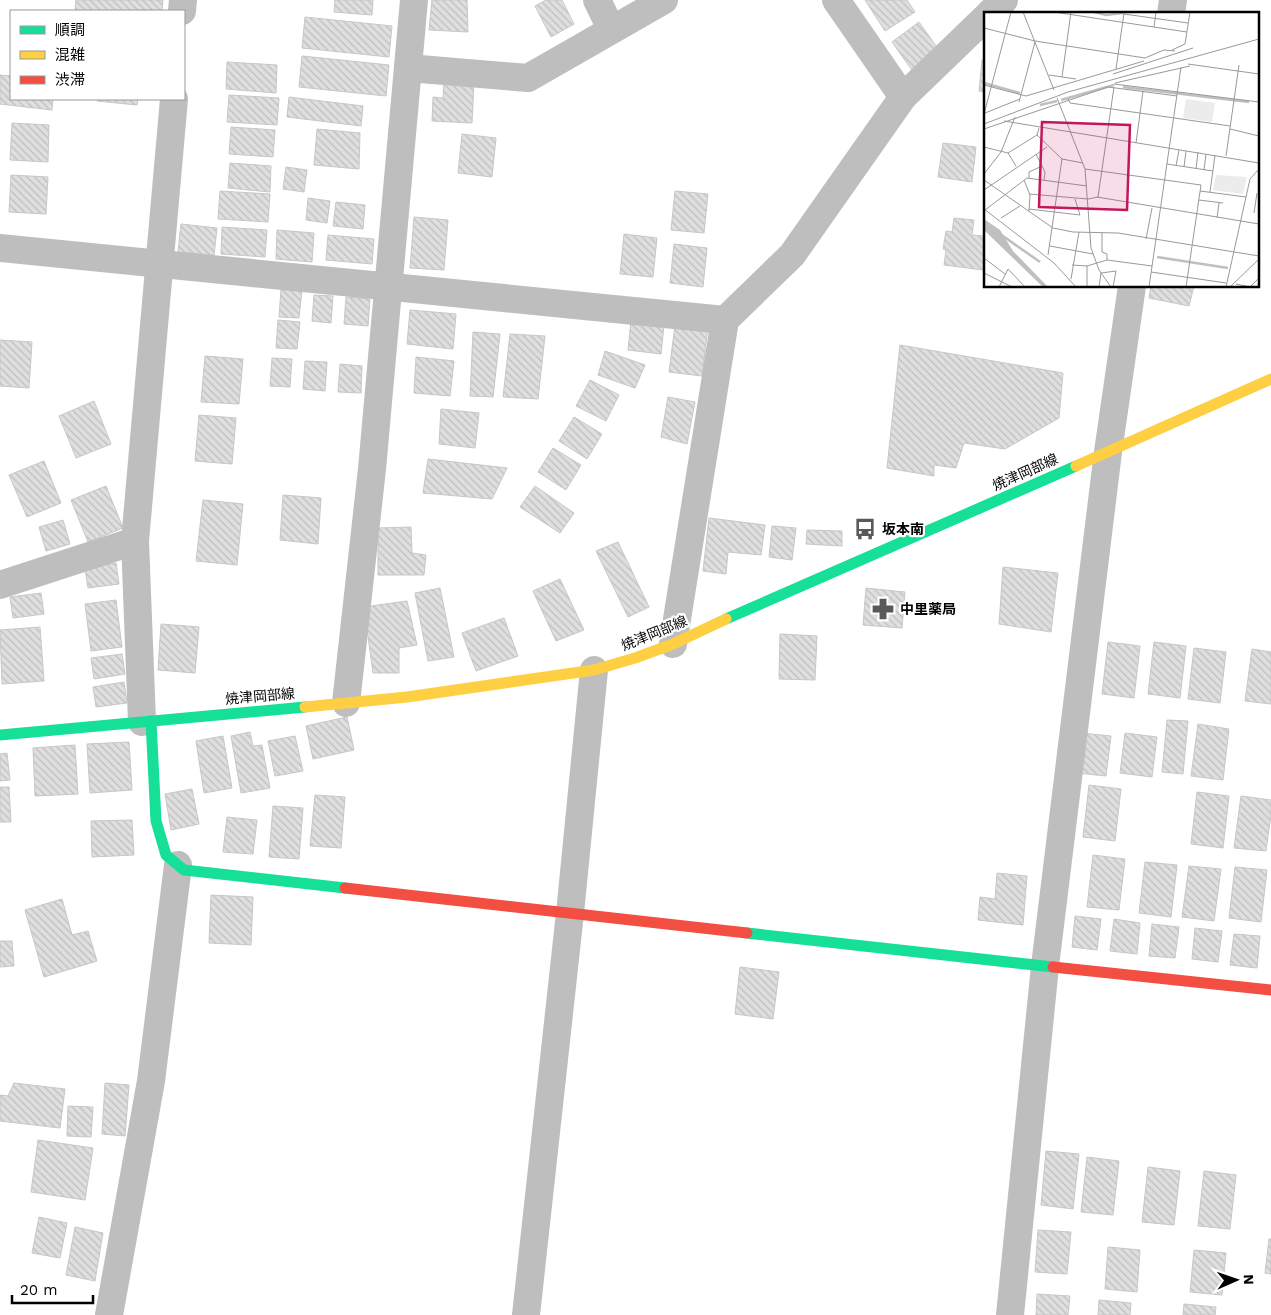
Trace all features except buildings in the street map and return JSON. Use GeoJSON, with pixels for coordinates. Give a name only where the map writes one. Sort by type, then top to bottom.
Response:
{"type":"FeatureCollection","features":[{"type":"Feature","properties":{"kind":"main road","name":"焼津岡部線"},"geometry":{"type":"LineString","coordinates":[[0,735],[408,698],[594,670],[673,644],[732,616],[1271,379]]}},
{"type":"Feature","properties":{"kind":"main road"},"geometry":{"type":"LineString","coordinates":[[146,721],[156,821],[166,855],[184,870],[1271,990]]}},
{"type":"Feature","properties":{"kind":"street"},"geometry":{"type":"LineString","coordinates":[[346,703],[372,469],[414,0]]}},
{"type":"Feature","properties":{"kind":"street"},"geometry":{"type":"LineString","coordinates":[[597,0],[611,29]]}},
{"type":"Feature","properties":{"kind":"street"},"geometry":{"type":"LineString","coordinates":[[408,68],[528,78],[664,0]]}},
{"type":"Feature","properties":{"kind":"street"},"geometry":{"type":"LineString","coordinates":[[836,0],[903,97]]}},
{"type":"Feature","properties":{"kind":"street"},"geometry":{"type":"LineString","coordinates":[[991,12],[1004,0]]}},
{"type":"Feature","properties":{"kind":"street"},"geometry":{"type":"LineString","coordinates":[[673,644],[725,320],[792,255],[903,97],[984,19]]}},
{"type":"Feature","properties":{"kind":"street"},"geometry":{"type":"LineString","coordinates":[[146,721],[135,541],[174,100]]}},
{"type":"Feature","properties":{"kind":"street"},"geometry":{"type":"LineString","coordinates":[[0,248],[725,320]]}},
{"type":"Feature","properties":{"kind":"street"},"geometry":{"type":"LineString","coordinates":[[1010,1315],[1045,966],[1108,452],[1132,288]]}},
{"type":"Feature","properties":{"kind":"street"},"geometry":{"type":"LineString","coordinates":[[0,585],[135,541]]}},
{"type":"Feature","properties":{"kind":"street"},"geometry":{"type":"LineString","coordinates":[[526,1315],[570,913],[594,670]]}},
{"type":"Feature","properties":{"kind":"street"},"geometry":{"type":"LineString","coordinates":[[109,1315],[151,1081],[178,865]]}},
{"type":"Feature","properties":{"kind":"traffic: fast"},"geometry":{"type":"LineString","coordinates":[[726,619],[1076,466]]}},
{"type":"Feature","properties":{"kind":"traffic: fast"},"geometry":{"type":"LineString","coordinates":[[0,735],[305,707]]}},
{"type":"Feature","properties":{"kind":"traffic: fast"},"geometry":{"type":"LineString","coordinates":[[151,721],[156,821],[166,855],[184,870],[345,888]]}},
{"type":"Feature","properties":{"kind":"traffic: fast"},"geometry":{"type":"LineString","coordinates":[[747,933],[1053,967]]}},
{"type":"Feature","properties":{"kind":"traffic: slow"},"geometry":{"type":"LineString","coordinates":[[1076,466],[1271,379]]}},
{"type":"Feature","properties":{"kind":"traffic: slow"},"geometry":{"type":"LineString","coordinates":[[305,707],[407,697],[594,670],[673,644],[726,619]]}},
{"type":"Feature","properties":{"kind":"traffic: jam"},"geometry":{"type":"LineString","coordinates":[[345,888],[747,933]]}},
{"type":"Feature","properties":{"kind":"traffic: jam"},"geometry":{"type":"LineString","coordinates":[[1053,967],[1271,990]]}},
{"type":"Feature","properties":{"kind":"place","name":"坂本南"},"geometry":{"type":"Point","coordinates":[865,529]}},
{"type":"Feature","properties":{"kind":"place","name":"中里薬局"},"geometry":{"type":"Point","coordinates":[883,609]}}]}
